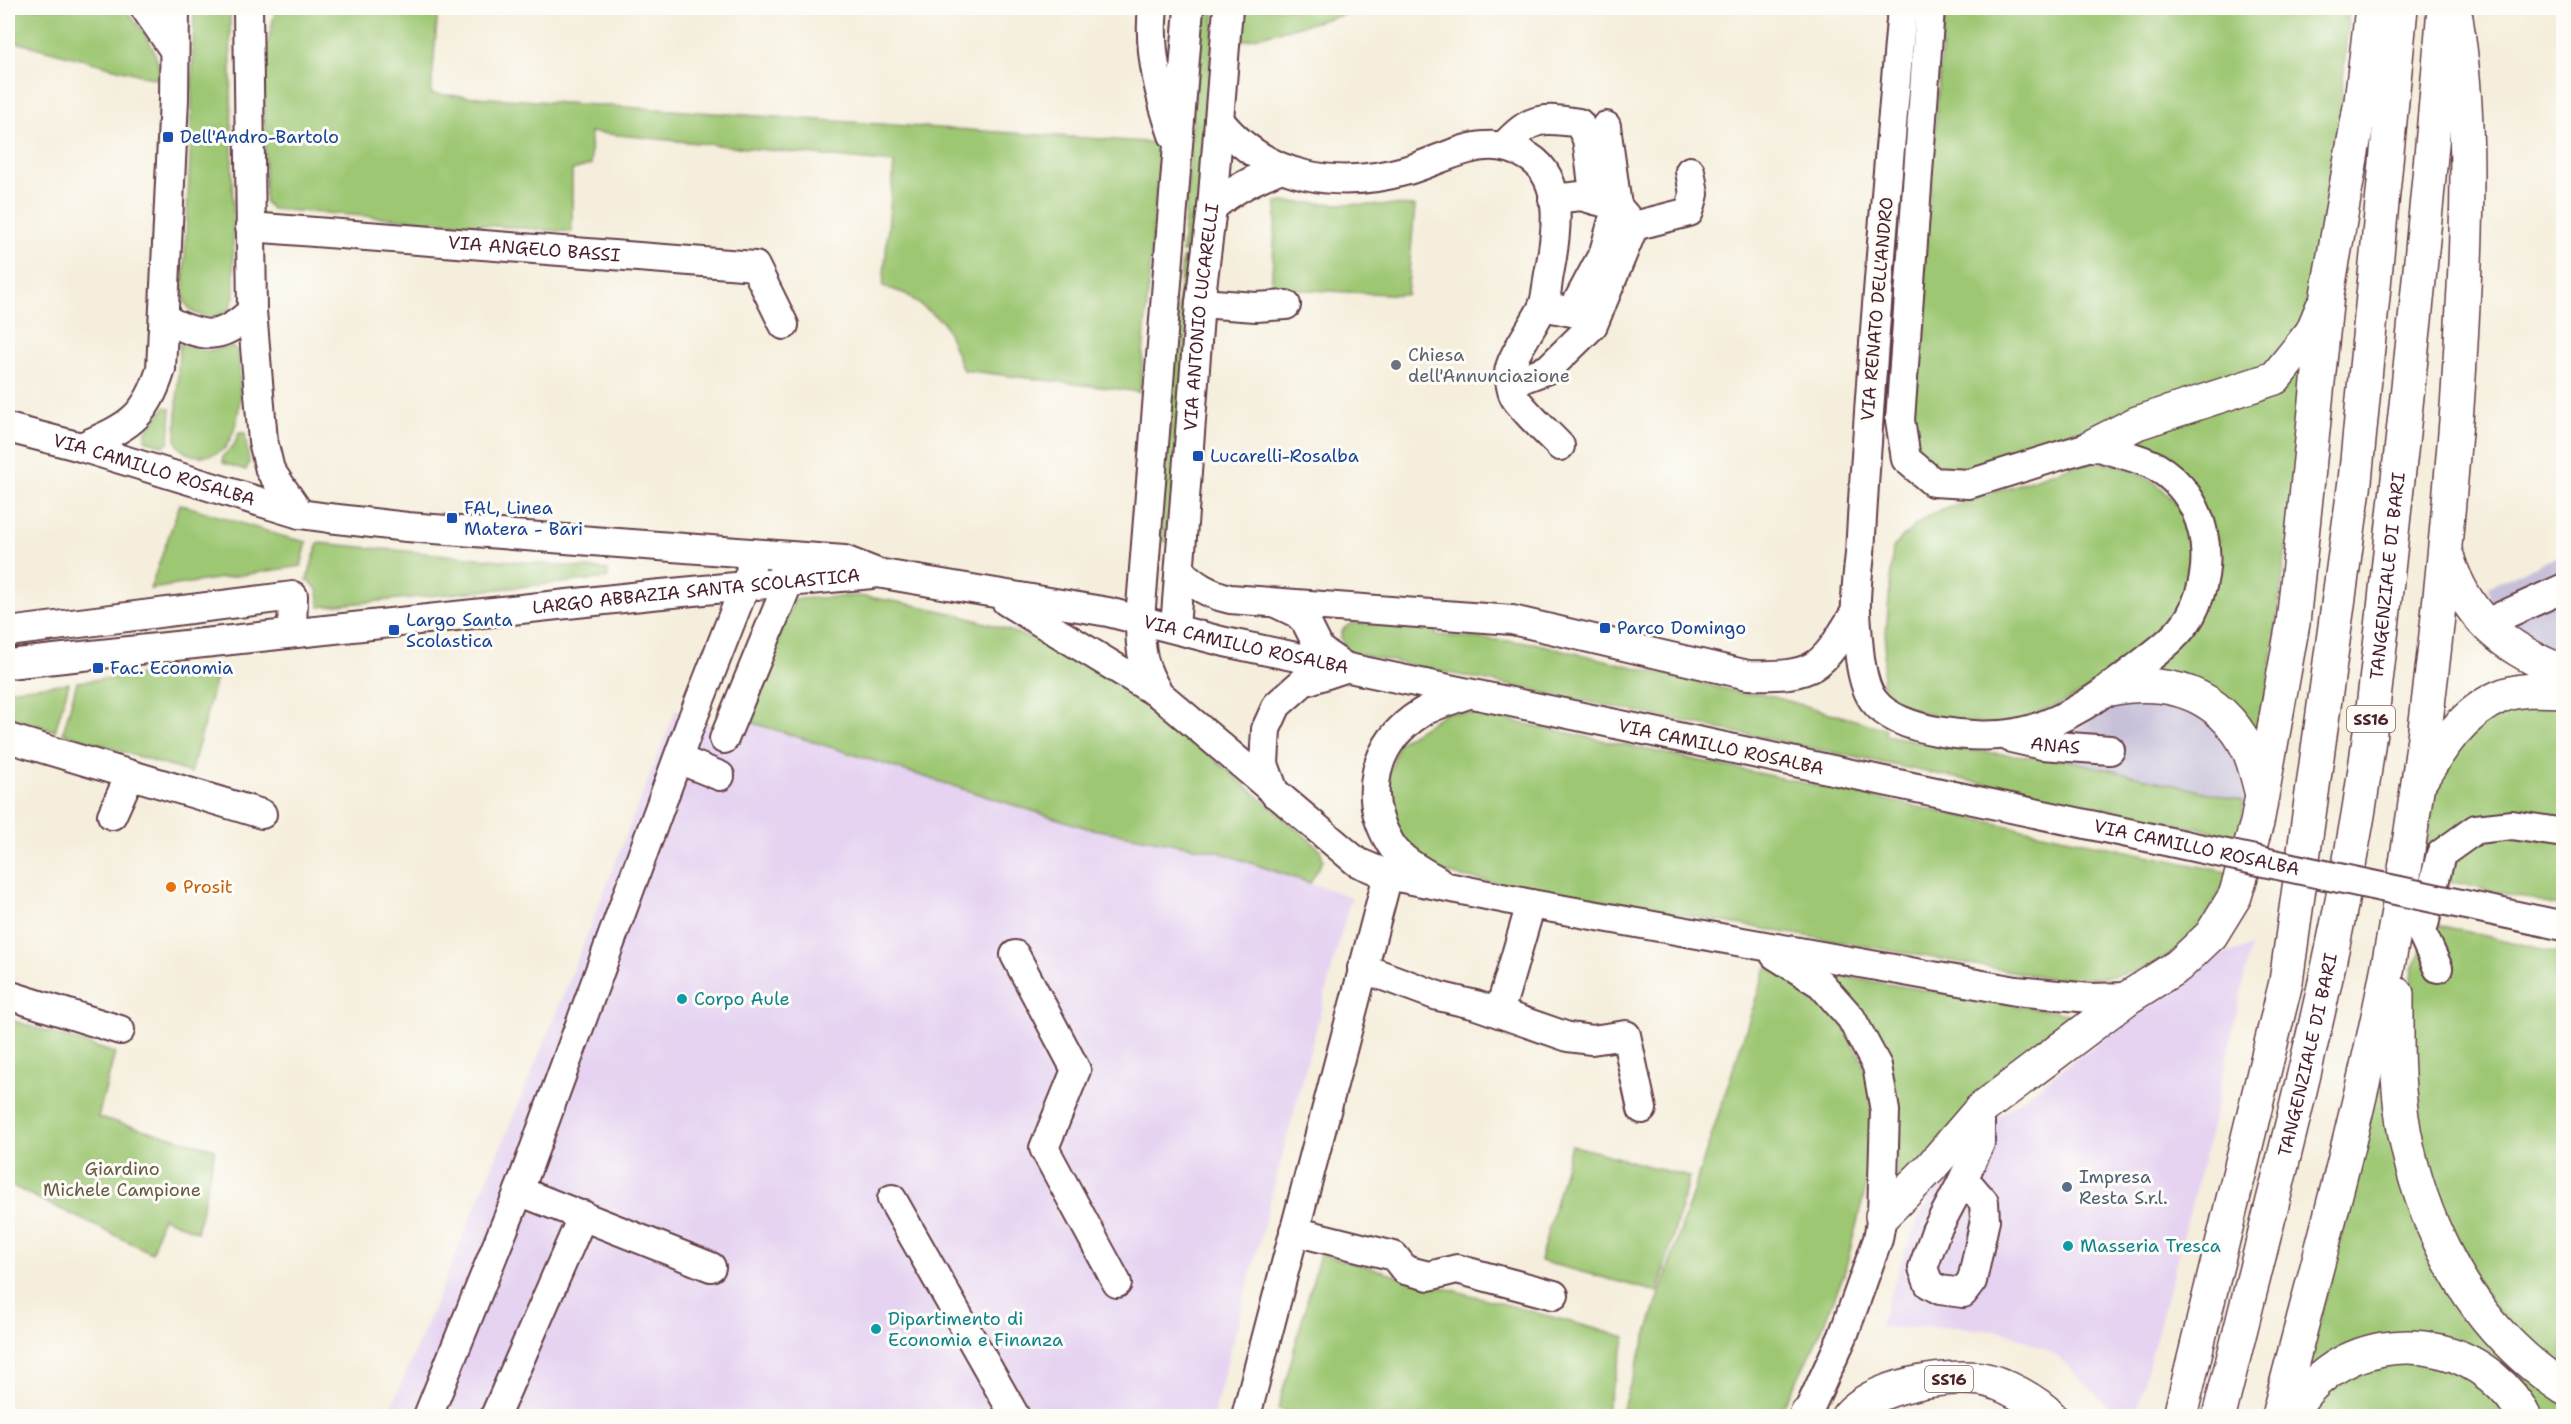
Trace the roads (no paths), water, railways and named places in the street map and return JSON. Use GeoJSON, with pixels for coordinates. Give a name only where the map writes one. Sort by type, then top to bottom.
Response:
{"type":"FeatureCollection","features":[{"type":"Feature","properties":{"kind":"highway"},"geometry":{"type":"LineString","coordinates":[[1882,1216],[1931,1167],[1980,1110],[2129,997],[2178,966],[2211,935],[2235,896],[2263,795],[2293,623],[2327,295],[2361,101],[2372,8]]}},
{"type":"Feature","properties":{"kind":"highway","name":"TANGENZIALE DI BARI"},"geometry":{"type":"LineString","coordinates":[[2180,1416],[2286,982],[2355,481],[2401,8]]}},
{"type":"Feature","properties":{"kind":"highway","name":"TANGENZIALE DI BARI"},"geometry":{"type":"LineString","coordinates":[[2219,1416],[2326,986],[2358,812],[2378,667],[2401,453],[2430,180],[2444,8]]}},
{"type":"Feature","properties":{"kind":"highway"},"geometry":{"type":"LineString","coordinates":[[2278,1416],[2375,1031],[2395,929],[2416,786],[2445,550],[2459,394],[2468,204],[2464,71],[2455,8]]}},
{"type":"Feature","properties":{"kind":"highway"},"geometry":{"type":"LineString","coordinates":[[2094,445],[2137,423],[2275,378],[2312,332],[2327,295]]}},
{"type":"Feature","properties":{"kind":"highway"},"geometry":{"type":"LineString","coordinates":[[2445,550],[2458,587],[2484,624],[2509,645],[2535,661],[2564,672]]}},
{"type":"Feature","properties":{"kind":"highway"},"geometry":{"type":"LineString","coordinates":[[2110,689],[2135,684],[2164,686],[2187,691],[2208,703],[2230,720],[2248,748],[2263,795]]}},
{"type":"Feature","properties":{"kind":"highway"},"geometry":{"type":"LineString","coordinates":[[2416,786],[2441,747],[2466,718],[2500,696],[2535,690],[2564,691]]}},
{"type":"Feature","properties":{"kind":"highway"},"geometry":{"type":"LineString","coordinates":[[2395,929],[2397,1058],[2402,1116],[2410,1158],[2421,1195],[2458,1275],[2480,1308],[2512,1347],[2564,1388]]}},
{"type":"Feature","properties":{"kind":"highway"},"geometry":{"type":"LineString","coordinates":[[2290,1416],[2313,1385],[2343,1362],[2372,1350],[2400,1345],[2429,1347],[2456,1354],[2481,1368],[2501,1385],[2524,1416]]}},
{"type":"Feature","properties":{"kind":"highway","name":"SS16"},"geometry":{"type":"LineString","coordinates":[[1848,1416],[1855,1408],[1883,1393],[1936,1379],[1984,1380],[2023,1395],[2049,1416]]}},
{"type":"Feature","properties":{"kind":"street"},"geometry":{"type":"LineString","coordinates":[[145,8],[174,50]]}},
{"type":"Feature","properties":{"kind":"street"},"geometry":{"type":"LineString","coordinates":[[81,447],[113,434],[138,415],[153,395],[161,369],[175,8]]}},
{"type":"Feature","properties":{"kind":"street"},"geometry":{"type":"LineString","coordinates":[[1153,8],[1150,29],[1155,63],[1166,115],[1178,148]]}},
{"type":"Feature","properties":{"kind":"street","name":"VIA ANTONIO LUCARELLI"},"geometry":{"type":"LineString","coordinates":[[1158,694],[1146,672],[1140,643],[1140,619],[1189,8]]}},
{"type":"Feature","properties":{"kind":"street","name":"VIA RENATO DELL'ANDRO"},"geometry":{"type":"LineString","coordinates":[[1902,8],[1868,420],[1856,611],[1864,678],[1872,700],[1886,713],[1905,722],[1972,736],[2002,736]]}},
{"type":"Feature","properties":{"kind":"street","name":"VIA RENATO DELL'ANDRO"},"geometry":{"type":"LineString","coordinates":[[1930,8],[1900,420],[1906,459],[1933,482],[1969,484],[2094,445]]}},
{"type":"Feature","properties":{"kind":"street","name":"VIA ANTONIO LUCARELLI"},"geometry":{"type":"LineString","coordinates":[[1175,628],[1200,303],[1212,208],[1229,10]]}},
{"type":"Feature","properties":{"kind":"street"},"geometry":{"type":"LineString","coordinates":[[251,15],[252,311],[263,441],[270,470],[300,514]]}},
{"type":"Feature","properties":{"kind":"street"},"geometry":{"type":"LineString","coordinates":[[1504,147],[1521,129],[1546,118],[1579,123],[1615,211],[1604,252],[1572,312],[1543,306]]}},
{"type":"Feature","properties":{"kind":"street"},"geometry":{"type":"LineString","coordinates":[[1220,120],[1230,133],[1250,150],[1281,168],[1321,180],[1362,180],[1409,170],[1465,148],[1504,147],[1530,157],[1548,179],[1553,199],[1556,212],[1553,255],[1543,306],[1509,372],[1514,396],[1560,446]]}},
{"type":"Feature","properties":{"kind":"street"},"geometry":{"type":"LineString","coordinates":[[1511,384],[1548,369],[1593,325],[1615,211],[1606,126]]}},
{"type":"Feature","properties":{"kind":"street"},"geometry":{"type":"LineString","coordinates":[[1212,208],[1245,183],[1281,168]]}},
{"type":"Feature","properties":{"kind":"street"},"geometry":{"type":"LineString","coordinates":[[1553,199],[1581,196],[1615,211],[1689,212],[1694,194],[1690,171]]}},
{"type":"Feature","properties":{"kind":"street","name":"VIA ANGELO BASSI"},"geometry":{"type":"LineString","coordinates":[[250,227],[755,266],[784,325]]}},
{"type":"Feature","properties":{"kind":"street"},"geometry":{"type":"LineString","coordinates":[[1200,303],[1256,307],[1286,305]]}},
{"type":"Feature","properties":{"kind":"street"},"geometry":{"type":"LineString","coordinates":[[164,319],[198,334],[224,332],[252,311]]}},
{"type":"Feature","properties":{"kind":"street","name":"VIA CAMILLO ROSALBA"},"geometry":{"type":"LineString","coordinates":[[8,428],[81,447],[300,514]]}},
{"type":"Feature","properties":{"kind":"street"},"geometry":{"type":"LineString","coordinates":[[2002,736],[2037,729],[2063,718],[2110,689],[2167,644],[2188,619],[2201,594],[2207,560],[2203,530],[2193,505],[2176,484],[2158,468],[2140,459],[2114,453],[2094,445]]}},
{"type":"Feature","properties":{"kind":"street","name":"LARGO ABBAZIA SANTA SCOLASTICA"},"geometry":{"type":"LineString","coordinates":[[300,514],[407,527],[749,553],[787,568]]}},
{"type":"Feature","properties":{"kind":"street"},"geometry":{"type":"LineString","coordinates":[[651,595],[658,575],[657,547]]}},
{"type":"Feature","properties":{"kind":"street"},"geometry":{"type":"LineString","coordinates":[[1146,551],[1180,562],[1195,586],[1214,595],[1230,599],[1512,620],[1748,675],[1783,676],[1809,670],[1832,651],[1856,611]]}},
{"type":"Feature","properties":{"kind":"street"},"geometry":{"type":"LineString","coordinates":[[428,1416],[519,1191],[690,725],[751,570],[749,553]]}},
{"type":"Feature","properties":{"kind":"street","name":"LARGO ABBAZIA SANTA SCOLASTICA"},"geometry":{"type":"LineString","coordinates":[[8,664],[745,586],[787,568],[844,560],[877,573]]}},
{"type":"Feature","properties":{"kind":"street"},"geometry":{"type":"LineString","coordinates":[[690,725],[730,742],[787,568]]}},
{"type":"Feature","properties":{"kind":"street","name":"VIA CAMILLO ROSALBA"},"geometry":{"type":"LineString","coordinates":[[877,573],[1140,619],[1215,639],[1347,668],[2564,926]]}},
{"type":"Feature","properties":{"kind":"street"},"geometry":{"type":"LineString","coordinates":[[2484,624],[2564,588]]}},
{"type":"Feature","properties":{"kind":"street"},"geometry":{"type":"LineString","coordinates":[[992,592],[1158,694],[1357,862],[1388,875],[1763,947],[2016,991],[2090,998],[2129,997]]}},
{"type":"Feature","properties":{"kind":"street"},"geometry":{"type":"LineString","coordinates":[[8,632],[293,596],[292,633]]}},
{"type":"Feature","properties":{"kind":"street"},"geometry":{"type":"LineString","coordinates":[[1273,602],[1302,618],[1320,650],[1347,668]]}},
{"type":"Feature","properties":{"kind":"street"},"geometry":{"type":"LineString","coordinates":[[1275,794],[1264,764],[1266,729],[1277,705],[1303,682],[1347,668]]}},
{"type":"Feature","properties":{"kind":"street"},"geometry":{"type":"LineString","coordinates":[[1449,888],[1412,865],[1391,845],[1374,808],[1375,771],[1394,735],[1421,712],[1468,694]]}},
{"type":"Feature","properties":{"kind":"street","name":"ANAS"},"geometry":{"type":"LineString","coordinates":[[2002,736],[2042,745],[2110,750]]}},
{"type":"Feature","properties":{"kind":"street"},"geometry":{"type":"LineString","coordinates":[[8,738],[262,814]]}},
{"type":"Feature","properties":{"kind":"street"},"geometry":{"type":"LineString","coordinates":[[678,759],[720,776]]}},
{"type":"Feature","properties":{"kind":"street"},"geometry":{"type":"LineString","coordinates":[[112,815],[130,775]]}},
{"type":"Feature","properties":{"kind":"street"},"geometry":{"type":"LineString","coordinates":[[2439,968],[2422,933],[2441,855],[2476,829],[2512,825],[2564,833]]}},
{"type":"Feature","properties":{"kind":"street"},"geometry":{"type":"LineString","coordinates":[[1246,1416],[1388,875]]}},
{"type":"Feature","properties":{"kind":"street"},"geometry":{"type":"LineString","coordinates":[[1499,1013],[1531,904]]}},
{"type":"Feature","properties":{"kind":"street"},"geometry":{"type":"LineString","coordinates":[[1763,947],[1821,984],[1851,1018],[1877,1066],[1885,1112],[1882,1216],[1878,1239],[1843,1336],[1807,1415]]}},
{"type":"Feature","properties":{"kind":"street"},"geometry":{"type":"LineString","coordinates":[[1015,955],[1076,1070],[1044,1148],[1117,1283]]}},
{"type":"Feature","properties":{"kind":"street"},"geometry":{"type":"LineString","coordinates":[[1362,968],[1438,996],[1499,1013],[1568,1037],[1592,1040],[1626,1035],[1642,1109]]}},
{"type":"Feature","properties":{"kind":"street"},"geometry":{"type":"LineString","coordinates":[[8,995],[120,1030]]}},
{"type":"Feature","properties":{"kind":"street"},"geometry":{"type":"LineString","coordinates":[[1961,1184],[1980,1143],[1980,1110]]}},
{"type":"Feature","properties":{"kind":"street"},"geometry":{"type":"LineString","coordinates":[[519,1191],[711,1267]]}},
{"type":"Feature","properties":{"kind":"street"},"geometry":{"type":"LineString","coordinates":[[892,1199],[1015,1416]]}},
{"type":"Feature","properties":{"kind":"street"},"geometry":{"type":"LineString","coordinates":[[495,1416],[583,1215]]}},
{"type":"Feature","properties":{"kind":"street"},"geometry":{"type":"LineString","coordinates":[[1294,1231],[1394,1256],[1405,1270],[1428,1275],[1456,1269],[1554,1295]]}},
{"type":"Feature","properties":{"kind":"place","name":"Dell'Andro-Bartolo"},"geometry":{"type":"Point","coordinates":[168,137]}},
{"type":"Feature","properties":{"kind":"place","name":"Chiesa dell'Annunciazione"},"geometry":{"type":"Point","coordinates":[1396,365]}},
{"type":"Feature","properties":{"kind":"place","name":"Lucarelli-Rosalba"},"geometry":{"type":"Point","coordinates":[1198,456]}},
{"type":"Feature","properties":{"kind":"place","name":"FAL, Linea Matera - Bari"},"geometry":{"type":"Point","coordinates":[452,518]}},
{"type":"Feature","properties":{"kind":"place","name":"Parco Domingo"},"geometry":{"type":"Point","coordinates":[1605,628]}},
{"type":"Feature","properties":{"kind":"place","name":"Largo Santa Scolastica"},"geometry":{"type":"Point","coordinates":[394,630]}},
{"type":"Feature","properties":{"kind":"place","name":"Fac. Economia"},"geometry":{"type":"Point","coordinates":[98,668]}},
{"type":"Feature","properties":{"kind":"place","name":"Prosit"},"geometry":{"type":"Point","coordinates":[171,887]}},
{"type":"Feature","properties":{"kind":"place","name":"Corpo Aule"},"geometry":{"type":"Point","coordinates":[682,999]}},
{"type":"Feature","properties":{"kind":"place","name":"Impresa Resta S.r.l."},"geometry":{"type":"Point","coordinates":[2067,1187]}},
{"type":"Feature","properties":{"kind":"place","name":"Masseria Tresca"},"geometry":{"type":"Point","coordinates":[2068,1246]}},
{"type":"Feature","properties":{"kind":"place","name":"Dipartimento di Economia e Finanza"},"geometry":{"type":"Point","coordinates":[876,1329]}},
{"type":"Feature","properties":{"kind":"park label","name":"Giardino Michele Campione"},"geometry":{"type":"Point","coordinates":[122,1179]}}]}
